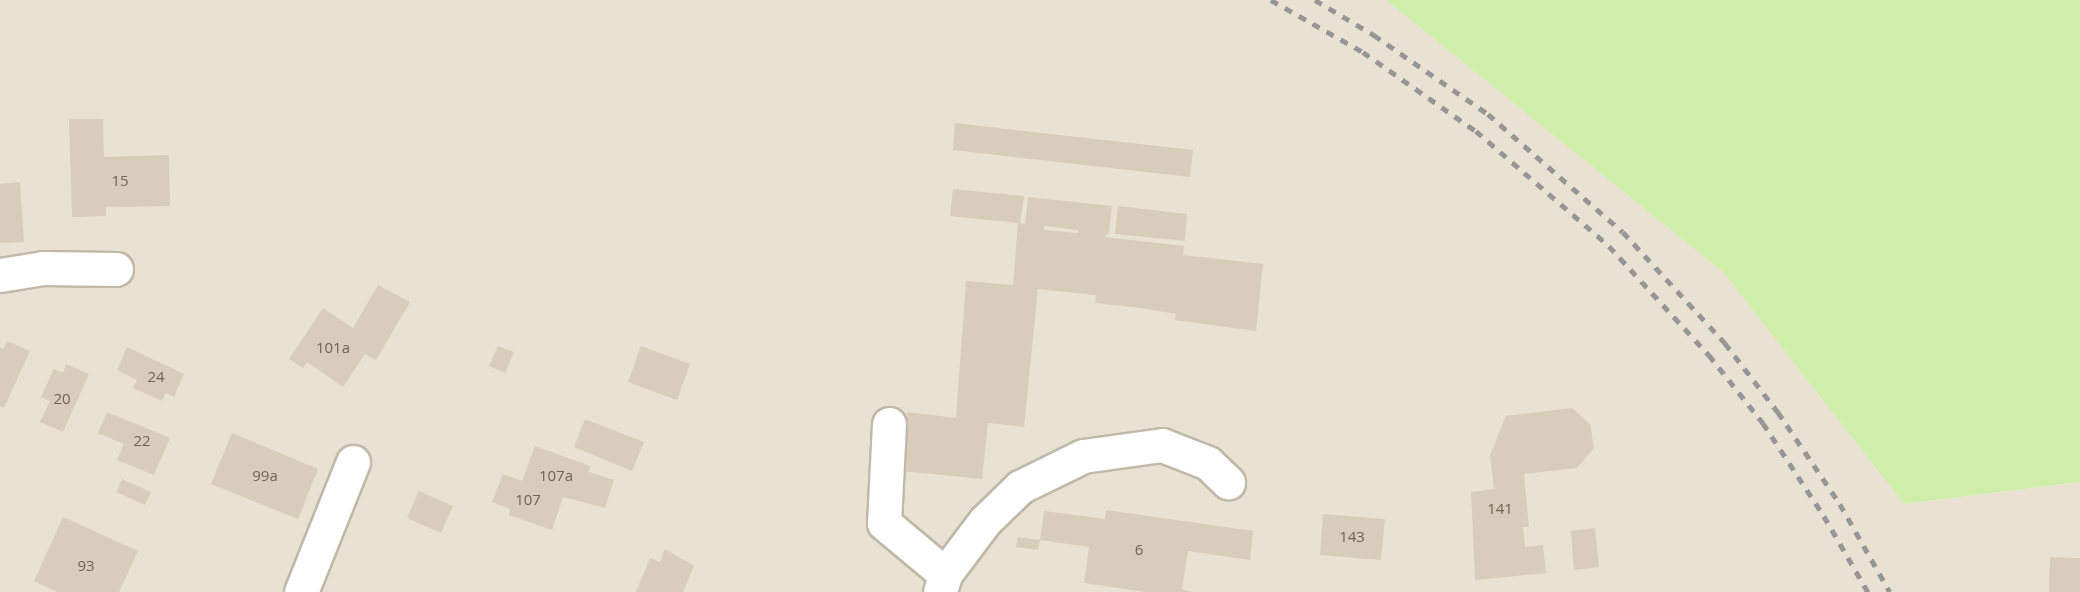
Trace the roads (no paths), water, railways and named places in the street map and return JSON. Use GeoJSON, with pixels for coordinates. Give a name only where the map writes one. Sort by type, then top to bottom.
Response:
{"type":"FeatureCollection","features":[{"type":"Feature","properties":{"kind":"street"},"geometry":{"type":"LineString","coordinates":[[0,275],[43,268],[116,269]]}},
{"type":"Feature","properties":{"kind":"street"},"geometry":{"type":"LineString","coordinates":[[889,424],[884,523],[942,583],[985,521],[1020,487],[1083,456],[1162,445],[1208,463],[1228,482]]}},
{"type":"Feature","properties":{"kind":"street"},"geometry":{"type":"LineString","coordinates":[[301,592],[353,462]]}},
{"type":"Feature","properties":{"kind":"railway"},"geometry":{"type":"LineString","coordinates":[[1271,0],[1363,52],[1476,131],[1609,246],[1709,355],[1763,423],[1824,516],[1868,592]]}},
{"type":"Feature","properties":{"kind":"railway"},"geometry":{"type":"LineString","coordinates":[[1315,0],[1374,35],[1488,114],[1623,232],[1725,343],[1778,412],[1840,504],[1890,592]]}}]}
